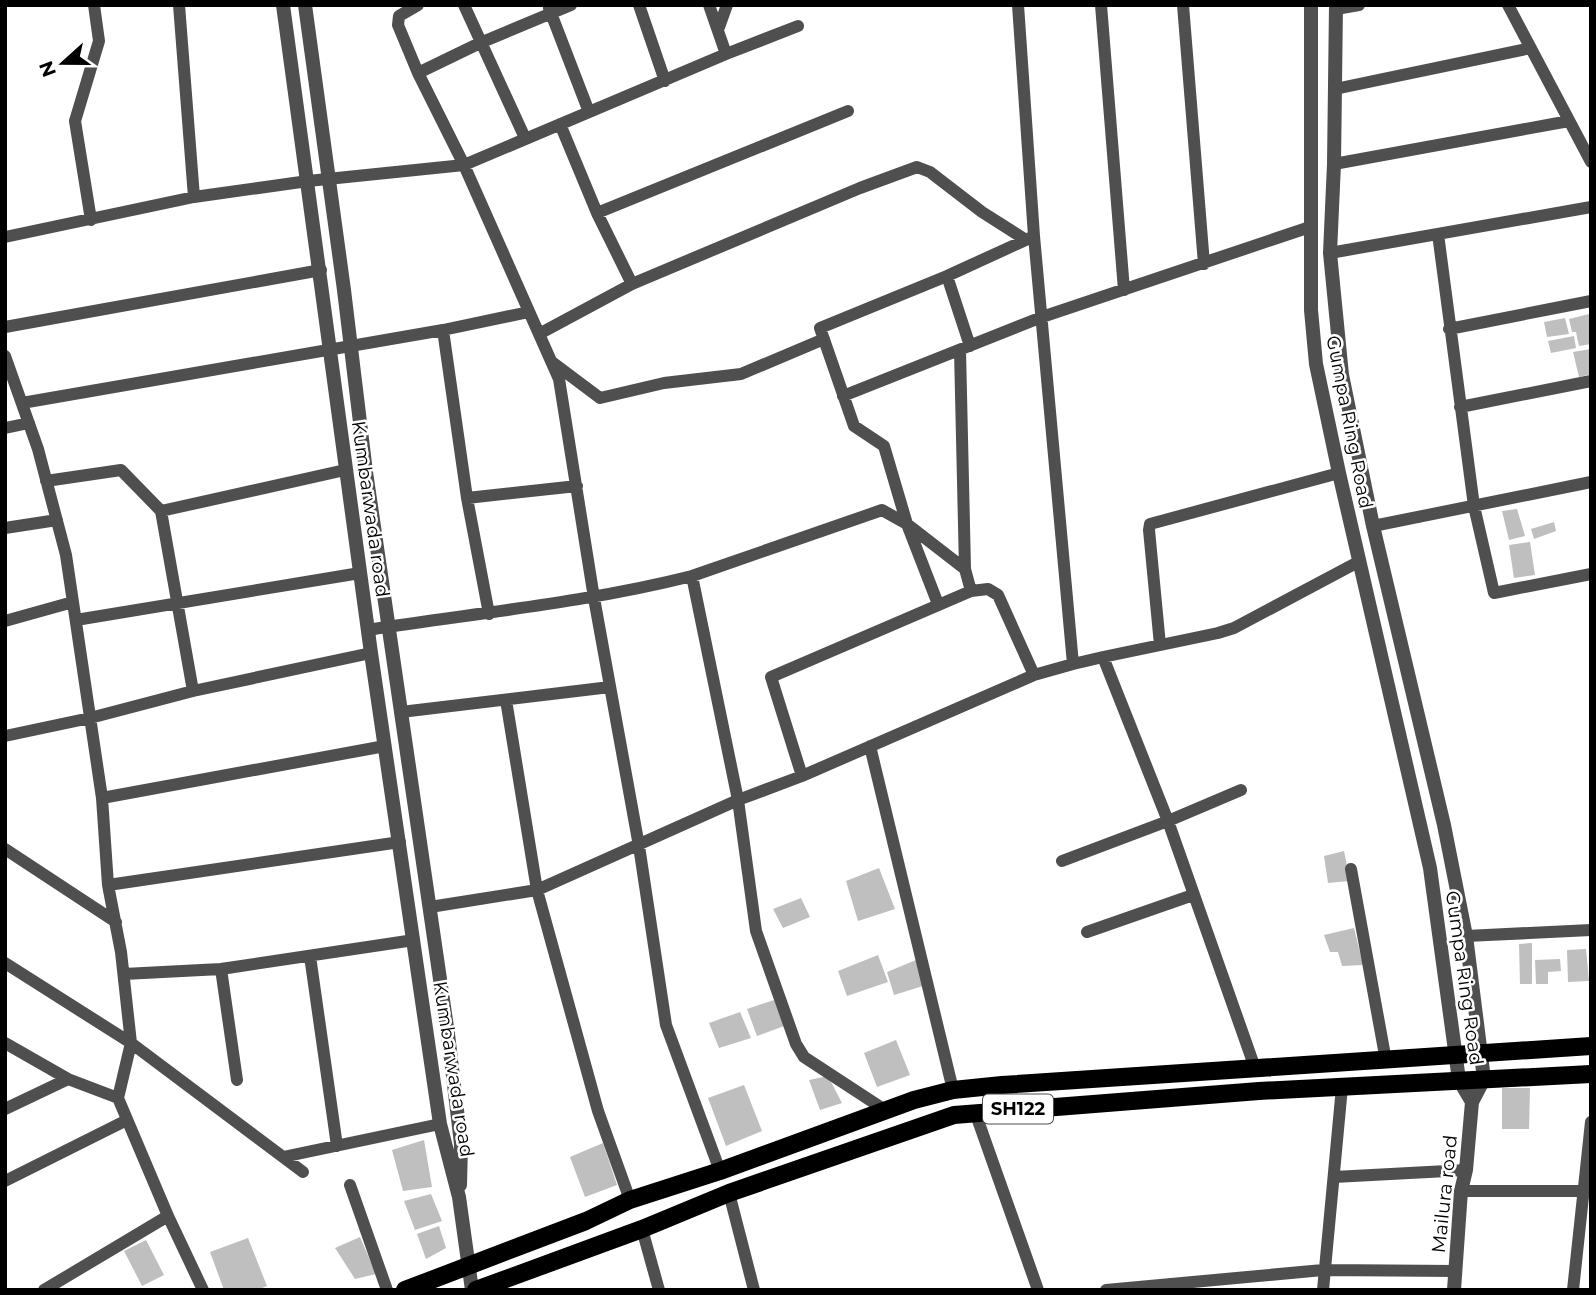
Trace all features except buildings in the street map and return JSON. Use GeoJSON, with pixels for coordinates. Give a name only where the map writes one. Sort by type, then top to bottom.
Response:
{"type":"FeatureCollection","features":[{"type":"Feature","properties":{"kind":"main road"},"geometry":{"type":"LineString","coordinates":[[405,1290],[586,1221],[630,1200],[720,1171],[914,1100],[953,1090],[1591,1046]]}},
{"type":"Feature","properties":{"kind":"main road","name":"SH122"},"geometry":{"type":"LineString","coordinates":[[474,1290],[513,1284],[729,1193],[937,1120],[975,1112],[1259,1091],[1591,1074]]}},
{"type":"Feature","properties":{"kind":"street"},"geometry":{"type":"LineString","coordinates":[[91,220],[75,121],[99,41],[94,5]]}},
{"type":"Feature","properties":{"kind":"street"},"geometry":{"type":"LineString","coordinates":[[179,5],[194,197]]}},
{"type":"Feature","properties":{"kind":"street","name":"Kumbarwada road"},"geometry":{"type":"LineString","coordinates":[[283,5],[321,270],[345,470],[440,1125],[459,1197]]}},
{"type":"Feature","properties":{"kind":"street","name":"Kumbarwada road"},"geometry":{"type":"LineString","coordinates":[[305,5],[367,484],[430,907],[461,1144],[459,1197]]}},
{"type":"Feature","properties":{"kind":"street"},"geometry":{"type":"LineString","coordinates":[[418,5],[397,20],[418,73],[464,165],[559,379],[594,598],[639,846],[666,1025],[720,1171]]}},
{"type":"Feature","properties":{"kind":"street"},"geometry":{"type":"LineString","coordinates":[[464,5],[525,138]]}},
{"type":"Feature","properties":{"kind":"street"},"geometry":{"type":"LineString","coordinates":[[418,73],[549,9],[571,5]]}},
{"type":"Feature","properties":{"kind":"street"},"geometry":{"type":"LineString","coordinates":[[639,5],[665,81]]}},
{"type":"Feature","properties":{"kind":"street"},"geometry":{"type":"LineString","coordinates":[[709,5],[726,54]]}},
{"type":"Feature","properties":{"kind":"street"},"geometry":{"type":"LineString","coordinates":[[718,30],[727,5]]}},
{"type":"Feature","properties":{"kind":"street"},"geometry":{"type":"LineString","coordinates":[[1018,5],[1030,238],[1042,317],[1073,664]]}},
{"type":"Feature","properties":{"kind":"street"},"geometry":{"type":"LineString","coordinates":[[1101,5],[1124,290]]}},
{"type":"Feature","properties":{"kind":"street"},"geometry":{"type":"LineString","coordinates":[[1183,5],[1204,264]]}},
{"type":"Feature","properties":{"kind":"street","name":"Gumpa Ring Road"},"geometry":{"type":"LineString","coordinates":[[1311,5],[1310,227],[1313,338],[1339,473],[1430,868],[1459,1080],[1472,1102]]}},
{"type":"Feature","properties":{"kind":"street"},"geometry":{"type":"LineString","coordinates":[[1336,7],[1359,5]]}},
{"type":"Feature","properties":{"kind":"street"},"geometry":{"type":"LineString","coordinates":[[1508,5],[1591,162]]}},
{"type":"Feature","properties":{"kind":"street","name":"Gumpa Ring Road"},"geometry":{"type":"LineString","coordinates":[[1336,7],[1330,253],[1342,375],[1373,526],[1444,825],[1466,936],[1484,1079],[1472,1102]]}},
{"type":"Feature","properties":{"kind":"street"},"geometry":{"type":"LineString","coordinates":[[549,9],[589,112]]}},
{"type":"Feature","properties":{"kind":"street"},"geometry":{"type":"LineString","coordinates":[[5,237],[194,197],[308,181],[464,165],[726,54],[799,26]]}},
{"type":"Feature","properties":{"kind":"street"},"geometry":{"type":"LineString","coordinates":[[1335,89],[1531,48]]}},
{"type":"Feature","properties":{"kind":"street"},"geometry":{"type":"LineString","coordinates":[[597,213],[848,111]]}},
{"type":"Feature","properties":{"kind":"street"},"geometry":{"type":"LineString","coordinates":[[1334,164],[1569,121]]}},
{"type":"Feature","properties":{"kind":"street"},"geometry":{"type":"LineString","coordinates":[[560,124],[597,213],[632,284]]}},
{"type":"Feature","properties":{"kind":"street"},"geometry":{"type":"LineString","coordinates":[[539,334],[632,284],[860,188],[917,167],[930,172],[992,218],[1030,238]]}},
{"type":"Feature","properties":{"kind":"street"},"geometry":{"type":"LineString","coordinates":[[1330,253],[1591,207]]}},
{"type":"Feature","properties":{"kind":"street"},"geometry":{"type":"LineString","coordinates":[[843,396],[1042,317],[1310,227]]}},
{"type":"Feature","properties":{"kind":"street"},"geometry":{"type":"LineString","coordinates":[[1438,234],[1474,506],[1494,593],[1591,574]]}},
{"type":"Feature","properties":{"kind":"street"},"geometry":{"type":"LineString","coordinates":[[938,604],[907,524],[884,446],[854,426],[820,328],[947,276],[1030,238]]}},
{"type":"Feature","properties":{"kind":"street"},"geometry":{"type":"LineString","coordinates":[[5,327],[321,270]]}},
{"type":"Feature","properties":{"kind":"street"},"geometry":{"type":"LineString","coordinates":[[947,276],[965,348],[965,569],[971,591]]}},
{"type":"Feature","properties":{"kind":"street"},"geometry":{"type":"LineString","coordinates":[[1449,329],[1591,300]]}},
{"type":"Feature","properties":{"kind":"street"},"geometry":{"type":"LineString","coordinates":[[22,403],[443,330],[529,312]]}},
{"type":"Feature","properties":{"kind":"street"},"geometry":{"type":"LineString","coordinates":[[443,330],[467,498],[489,614]]}},
{"type":"Feature","properties":{"kind":"street"},"geometry":{"type":"LineString","coordinates":[[551,361],[600,398],[664,383],[741,374],[824,339]]}},
{"type":"Feature","properties":{"kind":"street"},"geometry":{"type":"LineString","coordinates":[[5,356],[29,423],[57,520],[66,555],[76,620],[102,798],[108,885],[124,974],[131,1043],[118,1098],[203,1290]]}},
{"type":"Feature","properties":{"kind":"street"},"geometry":{"type":"LineString","coordinates":[[1460,407],[1591,381]]}},
{"type":"Feature","properties":{"kind":"street"},"geometry":{"type":"LineString","coordinates":[[5,428],[29,423]]}},
{"type":"Feature","properties":{"kind":"street"},"geometry":{"type":"LineString","coordinates":[[46,481],[121,470],[162,511],[193,691]]}},
{"type":"Feature","properties":{"kind":"street"},"geometry":{"type":"LineString","coordinates":[[162,511],[345,470]]}},
{"type":"Feature","properties":{"kind":"street"},"geometry":{"type":"LineString","coordinates":[[1160,645],[1150,524],[1339,473]]}},
{"type":"Feature","properties":{"kind":"street"},"geometry":{"type":"LineString","coordinates":[[1373,526],[1591,482]]}},
{"type":"Feature","properties":{"kind":"street"},"geometry":{"type":"LineString","coordinates":[[467,498],[577,486]]}},
{"type":"Feature","properties":{"kind":"street"},"geometry":{"type":"LineString","coordinates":[[368,630],[594,598],[692,576],[879,510],[907,524],[965,569]]}},
{"type":"Feature","properties":{"kind":"street"},"geometry":{"type":"LineString","coordinates":[[5,528],[57,520]]}},
{"type":"Feature","properties":{"kind":"street"},"geometry":{"type":"LineString","coordinates":[[430,907],[537,890],[738,800],[802,776],[1034,675],[1103,657],[1218,633],[1248,622],[1360,561]]}},
{"type":"Feature","properties":{"kind":"street"},"geometry":{"type":"LineString","coordinates":[[76,620],[360,573]]}},
{"type":"Feature","properties":{"kind":"street"},"geometry":{"type":"LineString","coordinates":[[692,576],[738,800],[756,931],[796,1044],[804,1057],[886,1110]]}},
{"type":"Feature","properties":{"kind":"street"},"geometry":{"type":"LineString","coordinates":[[802,776],[771,677],[938,604],[971,591],[988,589],[998,595],[1034,675]]}},
{"type":"Feature","properties":{"kind":"street"},"geometry":{"type":"LineString","coordinates":[[5,621],[73,602]]}},
{"type":"Feature","properties":{"kind":"street"},"geometry":{"type":"LineString","coordinates":[[5,736],[90,718],[193,691],[371,653]]}},
{"type":"Feature","properties":{"kind":"street"},"geometry":{"type":"LineString","coordinates":[[1103,657],[1168,821],[1255,1068]]}},
{"type":"Feature","properties":{"kind":"street"},"geometry":{"type":"LineString","coordinates":[[401,712],[610,687]]}},
{"type":"Feature","properties":{"kind":"street"},"geometry":{"type":"LineString","coordinates":[[506,700],[537,890],[598,1111],[630,1200]]}},
{"type":"Feature","properties":{"kind":"street"},"geometry":{"type":"LineString","coordinates":[[102,798],[385,746]]}},
{"type":"Feature","properties":{"kind":"street"},"geometry":{"type":"LineString","coordinates":[[870,747],[953,1090]]}},
{"type":"Feature","properties":{"kind":"street"},"geometry":{"type":"LineString","coordinates":[[1062,860],[1168,821],[1241,790]]}},
{"type":"Feature","properties":{"kind":"street"},"geometry":{"type":"LineString","coordinates":[[108,885],[400,842]]}},
{"type":"Feature","properties":{"kind":"street"},"geometry":{"type":"LineString","coordinates":[[5,849],[116,922]]}},
{"type":"Feature","properties":{"kind":"street"},"geometry":{"type":"LineString","coordinates":[[1351,869],[1386,1061]]}},
{"type":"Feature","properties":{"kind":"street"},"geometry":{"type":"LineString","coordinates":[[1087,932],[1193,895]]}},
{"type":"Feature","properties":{"kind":"street"},"geometry":{"type":"LineString","coordinates":[[1466,936],[1591,930]]}},
{"type":"Feature","properties":{"kind":"street"},"geometry":{"type":"LineString","coordinates":[[124,974],[221,969],[414,940]]}},
{"type":"Feature","properties":{"kind":"street"},"geometry":{"type":"LineString","coordinates":[[310,956],[337,1146]]}},
{"type":"Feature","properties":{"kind":"street"},"geometry":{"type":"LineString","coordinates":[[5,963],[131,1043],[303,1172]]}},
{"type":"Feature","properties":{"kind":"street"},"geometry":{"type":"LineString","coordinates":[[221,969],[237,1080]]}},
{"type":"Feature","properties":{"kind":"street"},"geometry":{"type":"LineString","coordinates":[[5,1044],[68,1079],[118,1098]]}},
{"type":"Feature","properties":{"kind":"street"},"geometry":{"type":"LineString","coordinates":[[5,1109],[68,1079]]}},
{"type":"Feature","properties":{"kind":"street"},"geometry":{"type":"LineString","coordinates":[[1323,1290],[1342,1087]]}},
{"type":"Feature","properties":{"kind":"street","name":"Mailura road"},"geometry":{"type":"LineString","coordinates":[[1454,1290],[1461,1191],[1466,1170],[1472,1102]]}},
{"type":"Feature","properties":{"kind":"street"},"geometry":{"type":"LineString","coordinates":[[975,1112],[1038,1290]]}},
{"type":"Feature","properties":{"kind":"street"},"geometry":{"type":"LineString","coordinates":[[5,1181],[127,1121]]}},
{"type":"Feature","properties":{"kind":"street"},"geometry":{"type":"LineString","coordinates":[[1573,1290],[1587,1191],[1591,1122]]}},
{"type":"Feature","properties":{"kind":"street"},"geometry":{"type":"LineString","coordinates":[[283,1157],[440,1125]]}},
{"type":"Feature","properties":{"kind":"street"},"geometry":{"type":"LineString","coordinates":[[1334,1177],[1466,1170]]}},
{"type":"Feature","properties":{"kind":"street"},"geometry":{"type":"LineString","coordinates":[[350,1185],[387,1290]]}},
{"type":"Feature","properties":{"kind":"street"},"geometry":{"type":"LineString","coordinates":[[1461,1191],[1587,1191]]}},
{"type":"Feature","properties":{"kind":"street"},"geometry":{"type":"LineString","coordinates":[[729,1193],[754,1290]]}},
{"type":"Feature","properties":{"kind":"street"},"geometry":{"type":"LineString","coordinates":[[459,1197],[474,1290]]}},
{"type":"Feature","properties":{"kind":"street"},"geometry":{"type":"LineString","coordinates":[[44,1290],[168,1216]]}},
{"type":"Feature","properties":{"kind":"street"},"geometry":{"type":"LineString","coordinates":[[642,1229],[659,1290]]}},
{"type":"Feature","properties":{"kind":"street"},"geometry":{"type":"LineString","coordinates":[[1106,1290],[1323,1270],[1455,1271]]}}]}
